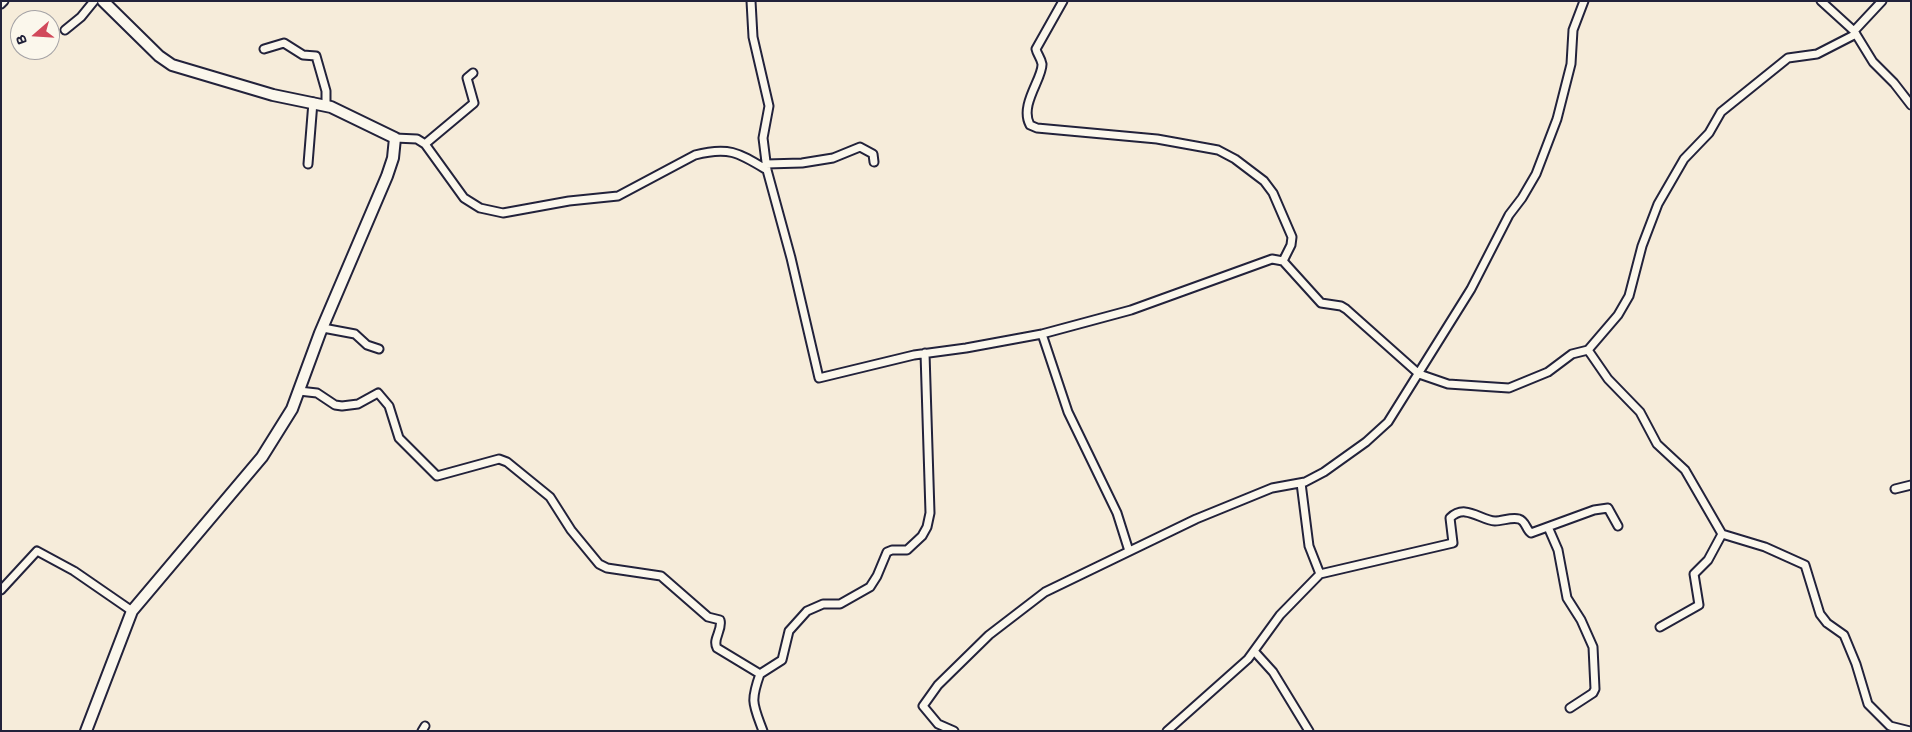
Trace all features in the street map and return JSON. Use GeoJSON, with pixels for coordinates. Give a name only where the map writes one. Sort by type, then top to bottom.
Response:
{"type":"FeatureCollection","features":[{"type":"Feature","properties":{"kind":"street"},"geometry":{"type":"LineString","coordinates":[[1,4],[4,1]]}},
{"type":"Feature","properties":{"kind":"street"},"geometry":{"type":"LineString","coordinates":[[65,30],[81,17],[94,1]]}},
{"type":"Feature","properties":{"kind":"street"},"geometry":{"type":"LineString","coordinates":[[103,1],[159,56],[172,66],[273,96],[313,102],[326,106],[395,138],[417,139],[425,144],[464,198],[480,208],[503,213],[569,201],[618,196],[667,172],[695,155],[714,151],[734,151],[767,167],[833,158],[860,147],[873,154],[874,162]]}},
{"type":"Feature","properties":{"kind":"street"},"geometry":{"type":"LineString","coordinates":[[751,1],[754,37],[769,106],[763,131],[767,167],[791,258],[819,378],[925,353],[1042,334],[1131,310],[1264,260],[1283,261],[1321,303],[1341,306],[1346,309],[1418,374],[1448,384],[1509,388],[1548,372],[1572,354],[1588,350],[1618,315],[1629,296],[1642,246],[1658,204],[1684,159],[1709,133],[1721,112],[1788,58],[1817,54],[1855,32],[1882,1]]}},
{"type":"Feature","properties":{"kind":"street"},"geometry":{"type":"LineString","coordinates":[[1063,1],[1036,49],[1042,65],[1029,102],[1027,119],[1030,125],[1037,128],[1164,140],[1218,150],[1264,181],[1273,193],[1292,237],[1291,245],[1283,261]]}},
{"type":"Feature","properties":{"kind":"street"},"geometry":{"type":"LineString","coordinates":[[954,731],[938,724],[923,706],[956,666],[988,636],[1031,601],[1129,551],[1258,493],[1272,488],[1301,483],[1324,472],[1377,433],[1394,413],[1471,289],[1509,215],[1530,187],[1557,120],[1571,64],[1573,30],[1584,1]]}},
{"type":"Feature","properties":{"kind":"street"},"geometry":{"type":"LineString","coordinates":[[1821,1],[1855,32],[1873,62],[1894,83],[1911,105]]}},
{"type":"Feature","properties":{"kind":"street"},"geometry":{"type":"LineString","coordinates":[[264,49],[284,43],[302,55],[316,56],[326,91],[326,106]]}},
{"type":"Feature","properties":{"kind":"street"},"geometry":{"type":"LineString","coordinates":[[425,144],[474,103],[467,78],[473,73]]}},
{"type":"Feature","properties":{"kind":"street"},"geometry":{"type":"LineString","coordinates":[[308,164],[313,102]]}},
{"type":"Feature","properties":{"kind":"street"},"geometry":{"type":"LineString","coordinates":[[86,731],[132,611],[269,447],[292,409],[323,328],[391,167],[395,138]]}},
{"type":"Feature","properties":{"kind":"street"},"geometry":{"type":"LineString","coordinates":[[323,328],[355,334],[367,346],[378,349]]}},
{"type":"Feature","properties":{"kind":"street"},"geometry":{"type":"LineString","coordinates":[[1042,334],[1068,412],[1117,513],[1129,551]]}},
{"type":"Feature","properties":{"kind":"street"},"geometry":{"type":"LineString","coordinates":[[1588,350],[1608,379],[1640,412],[1657,444],[1685,470],[1722,534],[1765,547],[1805,565],[1820,614],[1827,623],[1844,635],[1856,664],[1868,704],[1890,728],[1910,731]]}},
{"type":"Feature","properties":{"kind":"street"},"geometry":{"type":"LineString","coordinates":[[763,731],[753,703],[753,694],[760,674],[782,660],[789,631],[807,611],[823,604],[838,605],[866,589],[877,576],[887,552],[907,550],[922,536],[927,527],[931,494],[925,353]]}},
{"type":"Feature","properties":{"kind":"street"},"geometry":{"type":"LineString","coordinates":[[300,391],[317,393],[335,405],[342,406],[364,402],[378,393],[388,406],[399,438],[437,476],[499,459],[507,462],[550,497],[572,530],[600,564],[663,578],[708,617],[720,620],[721,624],[715,642],[717,648],[760,674]]}},
{"type":"Feature","properties":{"kind":"street"},"geometry":{"type":"LineString","coordinates":[[1301,483],[1309,546],[1320,574]]}},
{"type":"Feature","properties":{"kind":"street"},"geometry":{"type":"LineString","coordinates":[[1895,489],[1911,485]]}},
{"type":"Feature","properties":{"kind":"street"},"geometry":{"type":"LineString","coordinates":[[1167,731],[1254,651],[1280,615],[1320,574],[1452,542],[1450,518],[1463,512],[1472,512],[1495,521],[1519,519],[1524,522],[1531,533],[1594,510],[1608,508],[1618,526]]}},
{"type":"Feature","properties":{"kind":"street"},"geometry":{"type":"LineString","coordinates":[[1548,527],[1558,550],[1567,598],[1581,620],[1593,647],[1594,693],[1570,708]]}},
{"type":"Feature","properties":{"kind":"street"},"geometry":{"type":"LineString","coordinates":[[1660,627],[1699,605],[1694,574],[1708,560],[1722,534]]}},
{"type":"Feature","properties":{"kind":"street"},"geometry":{"type":"LineString","coordinates":[[1,590],[37,551],[74,571],[132,611]]}},
{"type":"Feature","properties":{"kind":"street"},"geometry":{"type":"LineString","coordinates":[[1254,651],[1273,672],[1309,731]]}}]}
